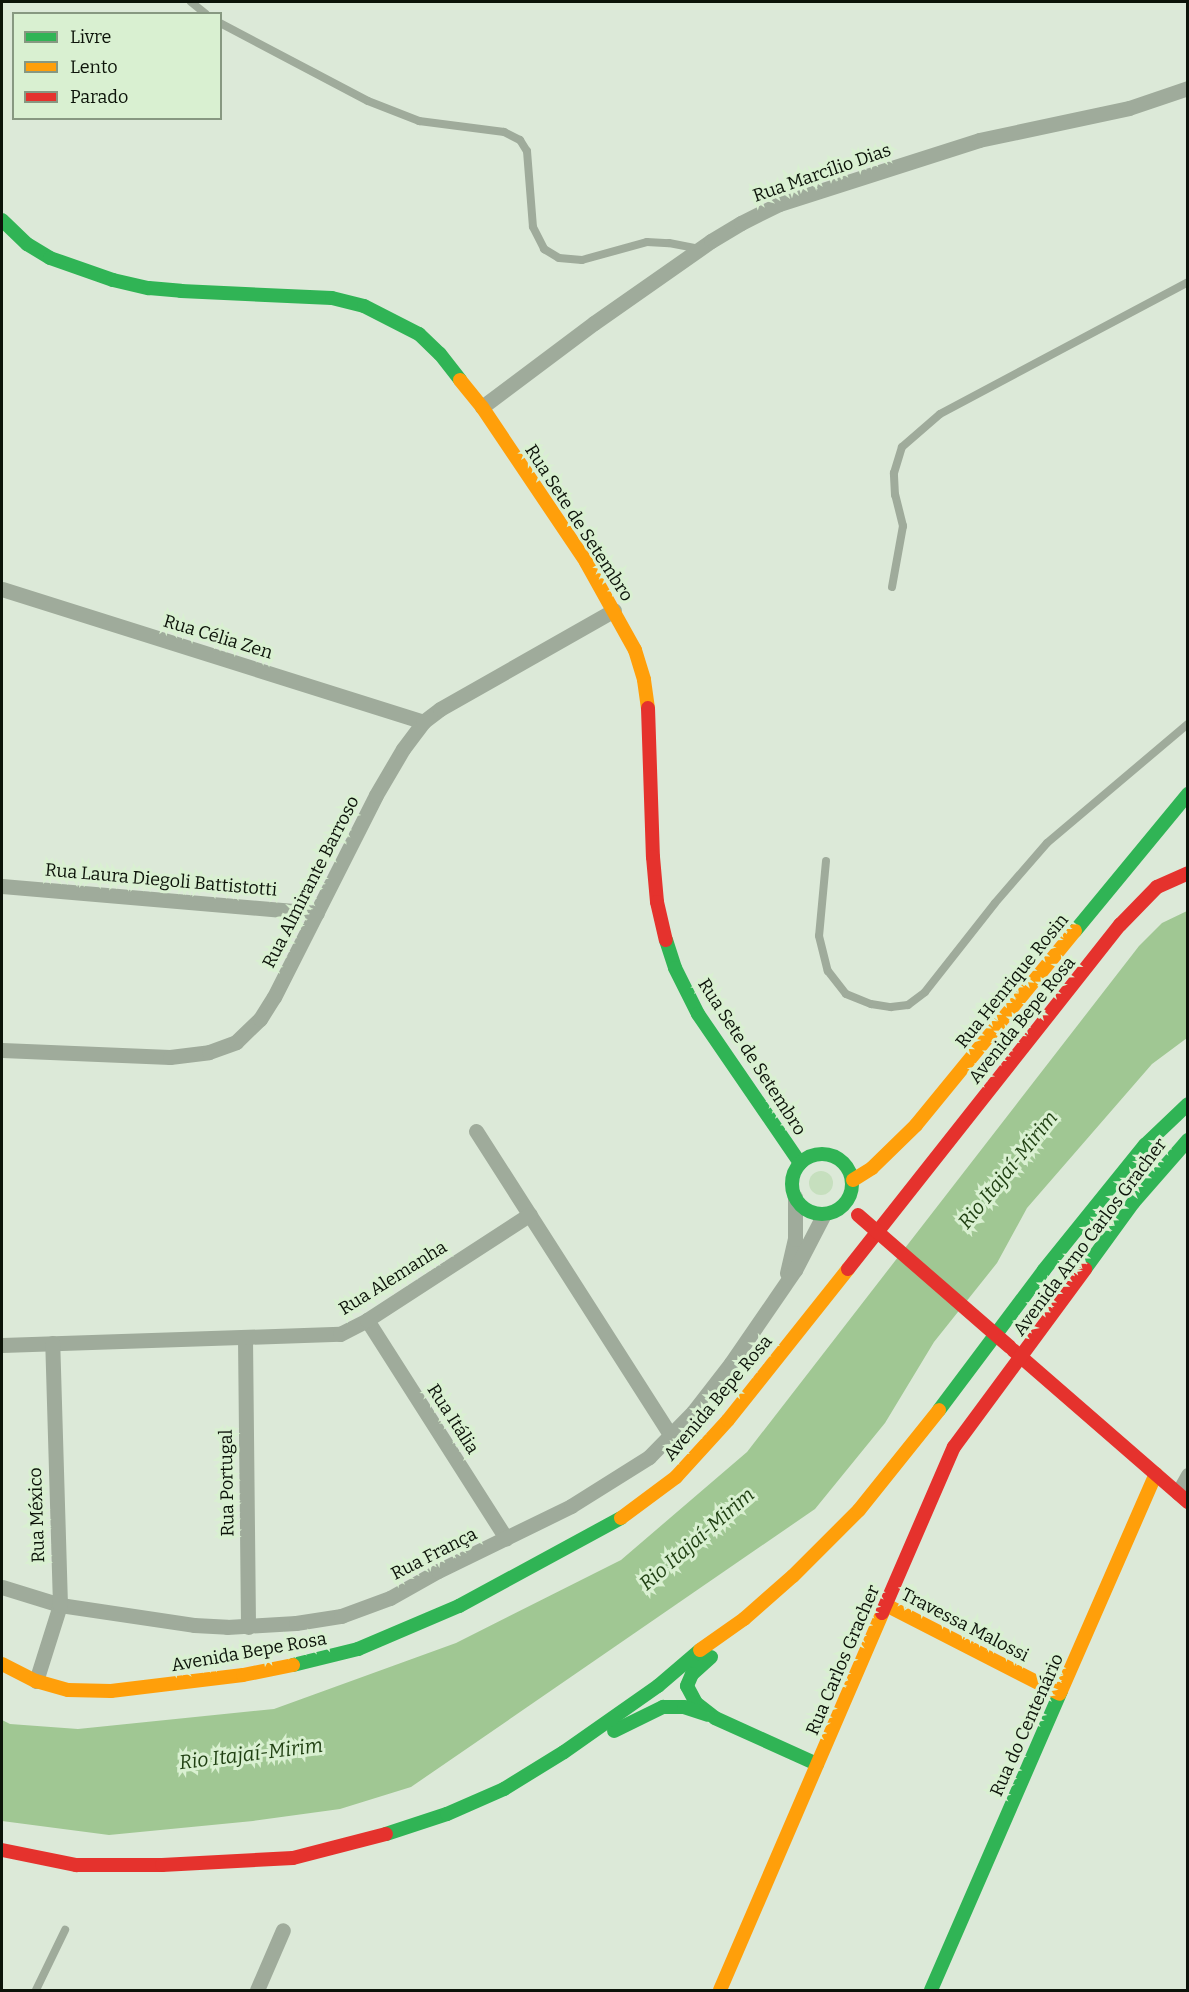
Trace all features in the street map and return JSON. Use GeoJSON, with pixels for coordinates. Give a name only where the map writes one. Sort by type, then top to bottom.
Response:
{"type":"FeatureCollection","features":[{"type":"Feature","properties":{"kind":"main road","name":"Rua Sete de Setembro"},"geometry":{"type":"LineString","coordinates":[[2,220],[27,244],[50,258],[113,280],[149,288],[332,298],[364,306],[419,334],[440,354],[482,407],[586,562],[634,650],[644,680],[648,711],[653,857],[657,902],[675,968],[717,1043],[800,1162]]}},
{"type":"Feature","properties":{"kind":"main road","name":"Rua Henrique Rosin"},"geometry":{"type":"LineString","coordinates":[[853,1180],[872,1168],[916,1125],[1188,794]]}},
{"type":"Feature","properties":{"kind":"main road"},"geometry":{"type":"LineString","coordinates":[[1160,828],[1179,823]]}},
{"type":"Feature","properties":{"kind":"main road","name":"Avenida Bepe Rosa"},"geometry":{"type":"LineString","coordinates":[[2,1664],[36,1681],[68,1690],[111,1691],[243,1675],[309,1662],[358,1649],[459,1606],[604,1529],[676,1477],[728,1420],[1126,918],[1157,887],[1176,876],[1188,873]]}},
{"type":"Feature","properties":{"kind":"main road"},"geometry":{"type":"LineString","coordinates":[[2,1850],[76,1865],[162,1865],[293,1858],[395,1832],[447,1814],[504,1789],[564,1752],[658,1686],[744,1619],[793,1576],[858,1510],[910,1449],[1044,1270],[1137,1154],[1188,1104]]}},
{"type":"Feature","properties":{"kind":"main road","name":"Avenida Arno Carlos Gracher"},"geometry":{"type":"LineString","coordinates":[[1022,1358],[1140,1194],[1188,1140]]}},
{"type":"Feature","properties":{"kind":"main road"},"geometry":{"type":"LineString","coordinates":[[817,1154],[836,1156],[844,1162],[853,1180],[850,1197],[845,1204],[824,1214],[807,1210],[795,1197],[792,1179],[800,1162],[817,1154]]}},
{"type":"Feature","properties":{"kind":"main road"},"geometry":{"type":"LineString","coordinates":[[845,1204],[1183,1497]]}},
{"type":"Feature","properties":{"kind":"main road","name":"Rua Carlos Gracher"},"geometry":{"type":"LineString","coordinates":[[720,1990],[954,1448],[1022,1358]]}},
{"type":"Feature","properties":{"kind":"main road","name":"Rua do Centenário"},"geometry":{"type":"LineString","coordinates":[[930,1990],[1156,1474]]}},
{"type":"Feature","properties":{"kind":"main road","name":"Travessa Malossi"},"geometry":{"type":"LineString","coordinates":[[886,1605],[1060,1694]]}},
{"type":"Feature","properties":{"kind":"main road"},"geometry":{"type":"LineString","coordinates":[[715,1718],[696,1703],[687,1686],[692,1674],[724,1644],[744,1619]]}},
{"type":"Feature","properties":{"kind":"main road"},"geometry":{"type":"LineString","coordinates":[[564,1752],[592,1744],[633,1719],[663,1707],[684,1707],[715,1718],[818,1764]]}},
{"type":"Feature","properties":{"kind":"street","name":"Rua Marcílio Dias"},"geometry":{"type":"LineString","coordinates":[[482,407],[594,323],[741,223],[779,204],[979,140],[1129,108],[1188,88]]}},
{"type":"Feature","properties":{"kind":"street","name":"Rua Célia Zen"},"geometry":{"type":"LineString","coordinates":[[3,594],[423,722]]}},
{"type":"Feature","properties":{"kind":"street","name":"Rua Almirante Barroso"},"geometry":{"type":"LineString","coordinates":[[2,1050],[170,1057],[209,1052],[230,1045],[249,1032],[274,997],[385,779],[423,722],[440,709],[614,610]]}},
{"type":"Feature","properties":{"kind":"street","name":"Rua Laura Diegoli Battistotti"},"geometry":{"type":"LineString","coordinates":[[2,886],[317,913]]}},
{"type":"Feature","properties":{"kind":"street"},"geometry":{"type":"LineString","coordinates":[[476,1131],[671,1436]]}},
{"type":"Feature","properties":{"kind":"street","name":"Rua França"},"geometry":{"type":"LineString","coordinates":[[785,1285],[795,1239],[795,1197]]}},
{"type":"Feature","properties":{"kind":"street","name":"Rua Alemanha"},"geometry":{"type":"LineString","coordinates":[[2,1345],[327,1336],[351,1329],[367,1320],[530,1214]]}},
{"type":"Feature","properties":{"kind":"street","name":"Rua França"},"geometry":{"type":"LineString","coordinates":[[2,1587],[60,1605],[194,1625],[248,1627],[341,1616],[390,1598],[603,1487],[649,1457],[671,1436],[731,1363],[785,1285],[824,1214]]}},
{"type":"Feature","properties":{"kind":"street","name":"Rua Itália"},"geometry":{"type":"LineString","coordinates":[[367,1320],[507,1538]]}},
{"type":"Feature","properties":{"kind":"street","name":"Rua Portugal"},"geometry":{"type":"LineString","coordinates":[[245,1338],[248,1627]]}},
{"type":"Feature","properties":{"kind":"street","name":"Rua México"},"geometry":{"type":"LineString","coordinates":[[36,1681],[60,1605],[52,1343]]}},
{"type":"Feature","properties":{"kind":"street"},"geometry":{"type":"LineString","coordinates":[[1183,1497],[1188,1475]]}},
{"type":"Feature","properties":{"kind":"street"},"geometry":{"type":"LineString","coordinates":[[257,1990],[283,1930]]}},
{"type":"Feature","properties":{"kind":"lane"},"geometry":{"type":"LineString","coordinates":[[191,2],[204,12]]}},
{"type":"Feature","properties":{"kind":"lane"},"geometry":{"type":"LineString","coordinates":[[222,23],[368,101],[419,121],[504,132],[520,140],[527,152],[533,228],[544,249],[559,258],[582,260],[647,242],[669,243],[701,250]]}},
{"type":"Feature","properties":{"kind":"lane"},"geometry":{"type":"LineString","coordinates":[[892,587],[903,526],[895,495],[894,473],[902,447],[940,414],[1188,282]]}},
{"type":"Feature","properties":{"kind":"lane"},"geometry":{"type":"LineString","coordinates":[[826,861],[819,936],[828,971],[846,994],[871,1004],[891,1007],[908,1005],[925,992],[995,903],[1047,843],[1188,724]]}},
{"type":"Feature","properties":{"kind":"lane"},"geometry":{"type":"LineString","coordinates":[[36,1990],[65,1930]]}},
{"type":"Feature","properties":{"kind":"shaded area"},"geometry":{"type":"Polygon","coordinates":[[[821,1171],[830,1174],[833,1183],[830,1192],[821,1195],[812,1192],[809,1183],[812,1174],[821,1171]]]}},
{"type":"Feature","properties":{"kind":"water","name":"Rio Itajaí-Mirim"},"geometry":{"type":"Polygon","coordinates":[[[1187,911],[1187,1038],[1152,1064],[1027,1208],[997,1263],[934,1342],[885,1423],[815,1509],[411,1787],[340,1809],[253,1821],[109,1835],[2,1821],[2,1720],[10,1724],[78,1729],[274,1709],[456,1643],[621,1560],[747,1452],[1139,946],[1162,923],[1187,911]]]}},
{"type":"Feature","properties":{"kind":"traffic: fast"},"geometry":{"type":"LineString","coordinates":[[2,220],[27,244],[50,258],[113,280],[149,288],[181,291],[332,298],[364,306],[419,334],[440,354],[460,380]]}},
{"type":"Feature","properties":{"kind":"traffic: fast"},"geometry":{"type":"LineString","coordinates":[[1075,931],[1188,794]]}},
{"type":"Feature","properties":{"kind":"traffic: fast"},"geometry":{"type":"LineString","coordinates":[[666,940],[675,968],[698,1014],[800,1163]]}},
{"type":"Feature","properties":{"kind":"traffic: fast"},"geometry":{"type":"LineString","coordinates":[[939,1410],[1044,1270],[1145,1145],[1188,1104]]}},
{"type":"Feature","properties":{"kind":"traffic: fast"},"geometry":{"type":"LineString","coordinates":[[1085,1269],[1133,1203],[1188,1140]]}},
{"type":"Feature","properties":{"kind":"traffic: fast"},"geometry":{"type":"LineString","coordinates":[[816,1154],[828,1154],[839,1159],[847,1167],[852,1184],[850,1196],[839,1209],[828,1214],[816,1214],[805,1209],[797,1201],[792,1190],[792,1178],[797,1167],[805,1159],[816,1154]]}},
{"type":"Feature","properties":{"kind":"traffic: fast"},"geometry":{"type":"LineString","coordinates":[[293,1665],[358,1649],[459,1606],[621,1518]]}},
{"type":"Feature","properties":{"kind":"traffic: fast"},"geometry":{"type":"LineString","coordinates":[[386,1834],[447,1814],[504,1789],[564,1752],[658,1686],[700,1650]]}},
{"type":"Feature","properties":{"kind":"traffic: fast"},"geometry":{"type":"LineString","coordinates":[[711,1657],[692,1674],[687,1686],[696,1703],[715,1718],[817,1764]]}},
{"type":"Feature","properties":{"kind":"traffic: fast"},"geometry":{"type":"LineString","coordinates":[[931,1990],[1061,1691]]}},
{"type":"Feature","properties":{"kind":"traffic: fast"},"geometry":{"type":"LineString","coordinates":[[614,1731],[663,1707],[684,1707],[708,1715]]}},
{"type":"Feature","properties":{"kind":"traffic: slow"},"geometry":{"type":"LineString","coordinates":[[460,380],[482,407],[586,562],[635,650],[644,680],[648,708]]}},
{"type":"Feature","properties":{"kind":"traffic: slow"},"geometry":{"type":"LineString","coordinates":[[853,1180],[872,1168],[916,1125],[1075,931]]}},
{"type":"Feature","properties":{"kind":"traffic: slow"},"geometry":{"type":"LineString","coordinates":[[621,1518],[676,1477],[728,1420],[848,1269]]}},
{"type":"Feature","properties":{"kind":"traffic: slow"},"geometry":{"type":"LineString","coordinates":[[700,1650],[744,1619],[793,1576],[859,1510],[939,1410]]}},
{"type":"Feature","properties":{"kind":"traffic: slow"},"geometry":{"type":"LineString","coordinates":[[1061,1691],[1156,1474]]}},
{"type":"Feature","properties":{"kind":"traffic: slow"},"geometry":{"type":"LineString","coordinates":[[886,1605],[1060,1694]]}},
{"type":"Feature","properties":{"kind":"traffic: slow"},"geometry":{"type":"LineString","coordinates":[[720,1990],[882,1613]]}},
{"type":"Feature","properties":{"kind":"traffic: slow"},"geometry":{"type":"LineString","coordinates":[[2,1664],[36,1681],[68,1690],[111,1691],[243,1675],[293,1665]]}},
{"type":"Feature","properties":{"kind":"traffic: jam"},"geometry":{"type":"LineString","coordinates":[[648,708],[653,857],[657,902],[666,940]]}},
{"type":"Feature","properties":{"kind":"traffic: jam"},"geometry":{"type":"LineString","coordinates":[[848,1269],[1120,925],[1157,887],[1188,873]]}},
{"type":"Feature","properties":{"kind":"traffic: jam"},"geometry":{"type":"LineString","coordinates":[[858,1215],[1010,1347]]}},
{"type":"Feature","properties":{"kind":"traffic: jam"},"geometry":{"type":"LineString","coordinates":[[882,1613],[954,1447],[1085,1269]]}},
{"type":"Feature","properties":{"kind":"traffic: jam"},"geometry":{"type":"LineString","coordinates":[[1013,1350],[1188,1502]]}},
{"type":"Feature","properties":{"kind":"traffic: jam"},"geometry":{"type":"LineString","coordinates":[[2,1850],[76,1865],[162,1865],[293,1858],[386,1834]]}}]}
